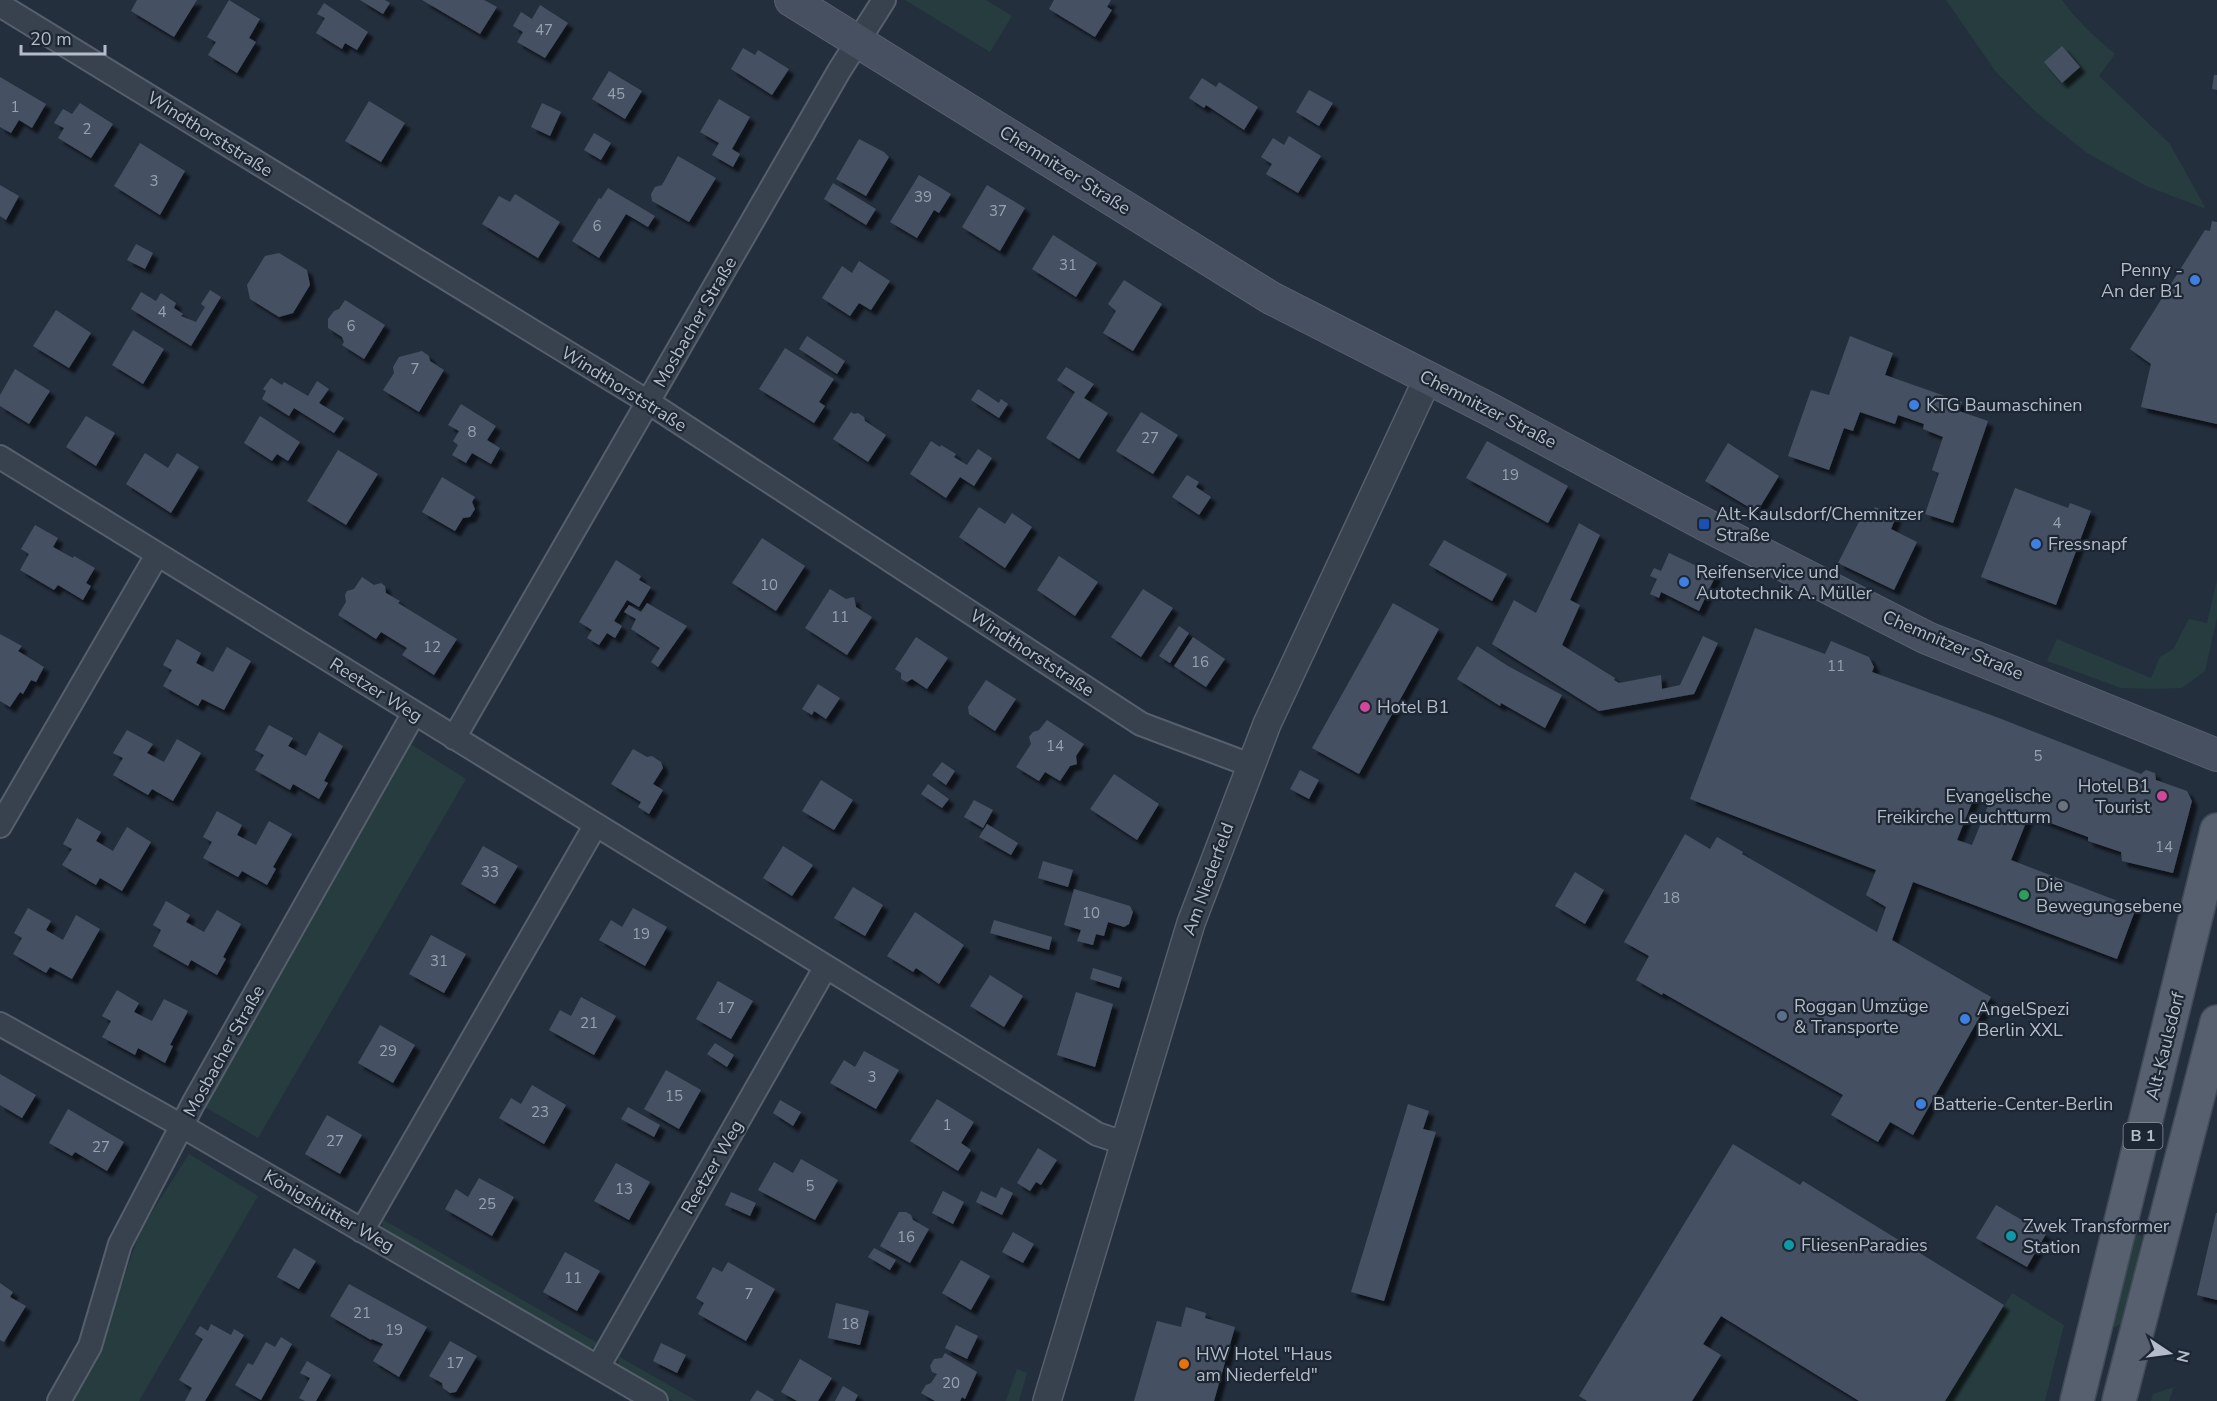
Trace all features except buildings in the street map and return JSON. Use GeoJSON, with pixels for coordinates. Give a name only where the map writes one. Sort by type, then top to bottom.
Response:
{"type":"FeatureCollection","features":[{"type":"Feature","properties":{"kind":"main road","name":"Chemnitzer Straße"},"geometry":{"type":"LineString","coordinates":[[791,0],[1271,298],[1927,638],[2217,755]]}},
{"type":"Feature","properties":{"kind":"main road","name":"Alt-Kaulsdorf"},"geometry":{"type":"LineString","coordinates":[[2078,1401],[2217,830]]}},
{"type":"Feature","properties":{"kind":"main road","name":"B 1"},"geometry":{"type":"LineString","coordinates":[[2119,1401],[2217,1022]]}},
{"type":"Feature","properties":{"kind":"street","name":"Mosbacher Straße"},"geometry":{"type":"LineString","coordinates":[[454,738],[857,41],[884,0]]}},
{"type":"Feature","properties":{"kind":"street","name":"Windthorststraße"},"geometry":{"type":"LineString","coordinates":[[0,5],[648,402],[1141,724],[1250,765]]}},
{"type":"Feature","properties":{"kind":"street","name":"Am Niederfeld"},"geometry":{"type":"LineString","coordinates":[[1047,1401],[1191,923],[1250,765],[1428,378]]}},
{"type":"Feature","properties":{"kind":"street","name":"Reetzer Weg"},"geometry":{"type":"LineString","coordinates":[[0,458],[1097,1134],[1124,1143]]}},
{"type":"Feature","properties":{"kind":"street"},"geometry":{"type":"LineString","coordinates":[[0,826],[157,555]]}},
{"type":"Feature","properties":{"kind":"street","name":"Mosbacher Straße"},"geometry":{"type":"LineString","coordinates":[[60,1401],[90,1346],[120,1244],[182,1126],[414,713]]}},
{"type":"Feature","properties":{"kind":"street"},"geometry":{"type":"LineString","coordinates":[[362,1230],[595,826]]}},
{"type":"Feature","properties":{"kind":"street","name":"Reetzer Weg"},"geometry":{"type":"LineString","coordinates":[[598,1367],[825,968]]}},
{"type":"Feature","properties":{"kind":"street","name":"Königshütter Weg"},"geometry":{"type":"LineString","coordinates":[[0,1024],[182,1126],[656,1401]]}},
{"type":"Feature","properties":{"kind":"green space"},"geometry":{"type":"Polygon","coordinates":[[[905,0],[986,0],[1012,16],[990,52],[905,0]]]}},
{"type":"Feature","properties":{"kind":"green space"},"geometry":{"type":"Polygon","coordinates":[[[1946,0],[2062,0],[2087,29],[2115,54],[2099,76],[2170,144],[2206,209],[2146,186],[2087,153],[2037,113],[1996,72],[1946,0]]]}},
{"type":"Feature","properties":{"kind":"green space"},"geometry":{"type":"Polygon","coordinates":[[[2217,580],[2217,618],[2205,671],[2182,688],[2121,688],[2047,661],[2057,639],[2151,678],[2160,657],[2173,649],[2189,619],[2207,623],[2217,580]]]}},
{"type":"Feature","properties":{"kind":"green space"},"geometry":{"type":"Polygon","coordinates":[[[409,743],[466,779],[258,1138],[203,1106],[409,743]]]}},
{"type":"Feature","properties":{"kind":"green space"},"geometry":{"type":"Polygon","coordinates":[[[189,1154],[258,1196],[139,1401],[73,1401],[93,1364],[141,1229],[189,1154]]]}},
{"type":"Feature","properties":{"kind":"green space"},"geometry":{"type":"Polygon","coordinates":[[[382,1219],[599,1344],[588,1350],[383,1231],[382,1219]]]}},
{"type":"Feature","properties":{"kind":"green space"},"geometry":{"type":"Polygon","coordinates":[[[2134,1234],[2142,1236],[2125,1322],[2113,1328],[2134,1234]]]}},
{"type":"Feature","properties":{"kind":"green space"},"geometry":{"type":"Polygon","coordinates":[[[2012,1293],[2064,1325],[2045,1401],[1945,1401],[2012,1293]]]}},
{"type":"Feature","properties":{"kind":"green space"},"geometry":{"type":"Polygon","coordinates":[[[618,1356],[697,1401],[673,1401],[619,1370],[618,1356]]]}},
{"type":"Feature","properties":{"kind":"green space"},"geometry":{"type":"Polygon","coordinates":[[[1017,1369],[1027,1373],[1019,1401],[1006,1401],[1017,1369]]]}},
{"type":"Feature","properties":{"kind":"green space"},"geometry":{"type":"Polygon","coordinates":[[[2174,1387],[2169,1401],[2151,1401],[2153,1394],[2174,1387]]]}},
{"type":"Feature","properties":{"kind":"place","name":"Penny - An der B1"},"geometry":{"type":"Point","coordinates":[2195,280]}},
{"type":"Feature","properties":{"kind":"place","name":"KTG Baumaschinen"},"geometry":{"type":"Point","coordinates":[1914,405]}},
{"type":"Feature","properties":{"kind":"place","name":"Alt-Kaulsdorf/Chemnitzer Straße"},"geometry":{"type":"Point","coordinates":[1704,524]}},
{"type":"Feature","properties":{"kind":"place","name":"Fressnapf"},"geometry":{"type":"Point","coordinates":[2036,544]}},
{"type":"Feature","properties":{"kind":"place","name":"Reifenservice und Autotechnik A. Müller"},"geometry":{"type":"Point","coordinates":[1684,582]}},
{"type":"Feature","properties":{"kind":"place","name":"Hotel B1"},"geometry":{"type":"Point","coordinates":[1365,707]}},
{"type":"Feature","properties":{"kind":"place","name":"Hotel B1 Tourist"},"geometry":{"type":"Point","coordinates":[2162,796]}},
{"type":"Feature","properties":{"kind":"place","name":"Evangelische Freikirche Leuchtturm"},"geometry":{"type":"Point","coordinates":[2063,806]}},
{"type":"Feature","properties":{"kind":"place","name":"Die Bewegungsebene"},"geometry":{"type":"Point","coordinates":[2024,895]}},
{"type":"Feature","properties":{"kind":"place","name":"Roggan Umzüge & Transporte"},"geometry":{"type":"Point","coordinates":[1782,1016]}},
{"type":"Feature","properties":{"kind":"place","name":"AngelSpezi Berlin XXL"},"geometry":{"type":"Point","coordinates":[1965,1019]}},
{"type":"Feature","properties":{"kind":"place","name":"Batterie-Center-Berlin"},"geometry":{"type":"Point","coordinates":[1921,1104]}},
{"type":"Feature","properties":{"kind":"place","name":"Zwek Transformer Station"},"geometry":{"type":"Point","coordinates":[2011,1236]}},
{"type":"Feature","properties":{"kind":"place","name":"FliesenParadies"},"geometry":{"type":"Point","coordinates":[1789,1245]}},
{"type":"Feature","properties":{"kind":"place","name":"HW Hotel \"Haus am Niederfeld\""},"geometry":{"type":"Point","coordinates":[1184,1364]}}]}
